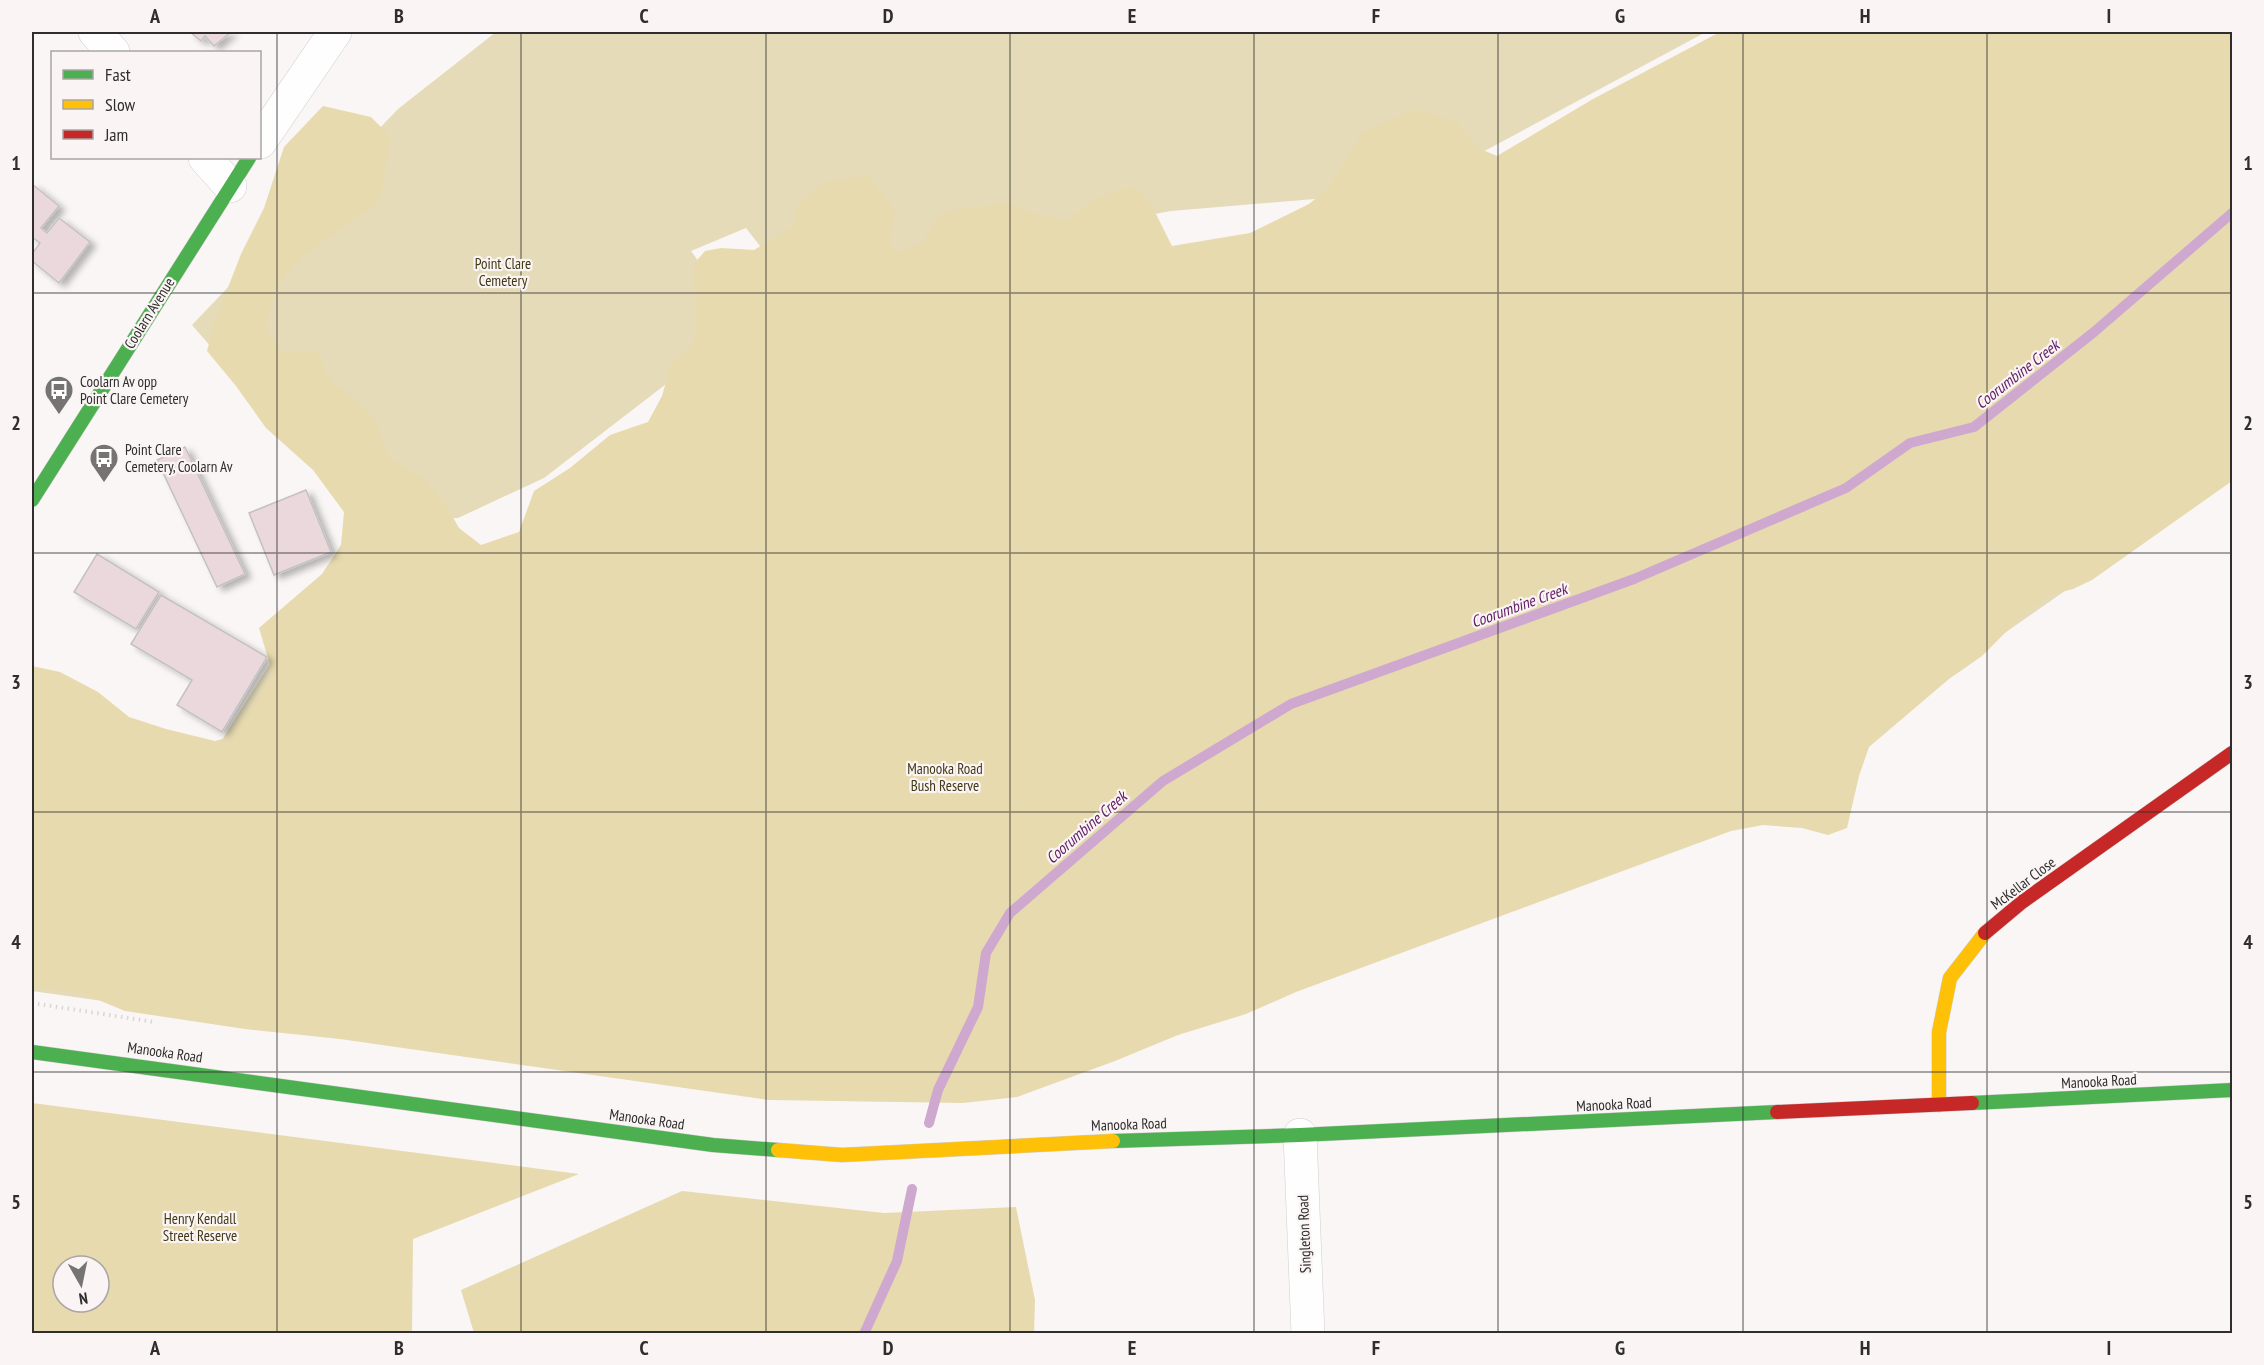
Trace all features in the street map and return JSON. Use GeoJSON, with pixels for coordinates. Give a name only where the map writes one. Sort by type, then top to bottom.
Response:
{"type":"FeatureCollection","features":[{"type":"Feature","properties":{"kind":"street"},"geometry":{"type":"LineString","coordinates":[[95,32],[112,51]]}},
{"type":"Feature","properties":{"kind":"street"},"geometry":{"type":"LineString","coordinates":[[261,141],[335,32]]}},
{"type":"Feature","properties":{"kind":"street"},"geometry":{"type":"LineString","coordinates":[[206,159],[230,186]]}},
{"type":"Feature","properties":{"kind":"street","name":"Coolarn Avenue"},"geometry":{"type":"LineString","coordinates":[[32,500],[248,159]]}},
{"type":"Feature","properties":{"kind":"street","name":"McKellar Close"},"geometry":{"type":"LineString","coordinates":[[1939,1105],[1939,1032],[1950,978],[1984,934],[2022,902],[2232,753]]}},
{"type":"Feature","properties":{"kind":"street","name":"Manooka Road"},"geometry":{"type":"LineString","coordinates":[[32,1052],[713,1145],[842,1155],[1073,1142],[1300,1135],[2232,1090]]}},
{"type":"Feature","properties":{"kind":"street","name":"Singleton Road"},"geometry":{"type":"LineString","coordinates":[[1300,1135],[1308,1334]]}},
{"type":"Feature","properties":{"kind":"path"},"geometry":{"type":"LineString","coordinates":[[32,1003],[154,1022]]}},
{"type":"Feature","properties":{"kind":"green space","name":"Point Clare Cemetery"},"geometry":{"type":"Polygon","coordinates":[[[496,32],[1706,32],[1410,191],[1171,211],[787,281],[746,228],[691,251],[744,324],[544,478],[458,518],[361,520],[192,325],[398,109],[496,32]]]}},
{"type":"Feature","properties":{"kind":"green space","name":"Manooka Road Bush Reserve"},"geometry":{"type":"Polygon","coordinates":[[[1720,32],[2232,32],[2232,481],[2092,580],[2073,589],[2049,595],[2025,613],[1982,656],[1949,679],[1869,747],[1859,776],[1847,828],[1828,835],[1802,828],[1763,825],[1731,831],[1296,992],[1246,1014],[1178,1035],[1017,1097],[963,1103],[769,1100],[125,1011],[84,994],[32,987],[32,666],[60,672],[98,692],[129,717],[215,741],[230,737],[273,675],[259,628],[322,574],[341,545],[344,512],[313,470],[266,428],[207,351],[215,321],[241,254],[264,208],[284,147],[323,106],[371,117],[391,137],[380,201],[305,254],[277,285],[265,330],[282,351],[319,351],[326,375],[376,420],[387,456],[427,481],[447,507],[459,528],[481,545],[519,532],[534,491],[570,468],[610,435],[648,422],[662,396],[672,361],[694,345],[696,306],[693,265],[705,251],[721,248],[754,250],[794,226],[799,202],[827,181],[868,176],[895,210],[890,241],[893,253],[922,243],[938,215],[960,209],[1006,203],[1040,215],[1069,220],[1091,202],[1107,194],[1135,186],[1151,204],[1172,246],[1250,233],[1309,204],[1328,188],[1362,133],[1414,109],[1456,121],[1478,148],[1497,156],[1593,99],[1720,32]]]}},
{"type":"Feature","properties":{"kind":"green space","name":"Manooka Road Bush Reserve"},"geometry":{"type":"Polygon","coordinates":[[[2232,32],[2232,474],[1723,830],[785,1097],[32,991],[32,706],[208,762],[361,520],[476,647],[2232,32]]]}},
{"type":"Feature","properties":{"kind":"green space","name":"Henry Kendall Street Reserve"},"geometry":{"type":"Polygon","coordinates":[[[32,1103],[579,1174],[413,1239],[412,1333],[32,1333],[32,1103]]]}},
{"type":"Feature","properties":{"kind":"green space"},"geometry":{"type":"Polygon","coordinates":[[[682,1191],[884,1213],[1016,1207],[1035,1300],[1034,1333],[474,1333],[461,1290],[682,1191]]]}},
{"type":"Feature","properties":{"kind":"building"},"geometry":{"type":"Polygon","coordinates":[[[190,32],[231,32],[214,46],[205,36],[201,41],[190,32]]]}},
{"type":"Feature","properties":{"kind":"building"},"geometry":{"type":"Polygon","coordinates":[[[32,184],[59,206],[41,228],[47,233],[59,218],[90,242],[59,283],[32,261],[32,254],[40,243],[33,238],[32,240],[32,184]]]}},
{"type":"Feature","properties":{"kind":"building"},"geometry":{"type":"Polygon","coordinates":[[[185,447],[245,574],[217,587],[157,460],[185,447]]]}},
{"type":"Feature","properties":{"kind":"building"},"geometry":{"type":"Polygon","coordinates":[[[306,490],[331,552],[274,575],[249,513],[306,490]]]}},
{"type":"Feature","properties":{"kind":"building"},"geometry":{"type":"Polygon","coordinates":[[[97,554],[159,592],[136,629],[74,592],[97,554]]]}},
{"type":"Feature","properties":{"kind":"building"},"geometry":{"type":"Polygon","coordinates":[[[161,595],[267,657],[222,732],[177,705],[192,680],[131,644],[161,595]]]}},
{"type":"Feature","properties":{"kind":"waterway","name":"Coorumbine Creek"},"geometry":{"type":"LineString","coordinates":[[929,1123],[938,1090],[978,1007],[986,953],[1010,913],[1163,781],[1291,704],[1634,579],[1846,488],[1910,443],[1974,427],[2094,332],[2232,213]]}},
{"type":"Feature","properties":{"kind":"waterway","name":"Coorumbine Creek"},"geometry":{"type":"LineString","coordinates":[[864,1334],[897,1261],[912,1189]]}},
{"type":"Feature","properties":{"kind":"traffic: fast"},"geometry":{"type":"LineString","coordinates":[[32,500],[248,159]]}},
{"type":"Feature","properties":{"kind":"traffic: fast"},"geometry":{"type":"LineString","coordinates":[[32,1052],[713,1145],[778,1150]]}},
{"type":"Feature","properties":{"kind":"traffic: fast"},"geometry":{"type":"LineString","coordinates":[[1972,1103],[2232,1090]]}},
{"type":"Feature","properties":{"kind":"traffic: fast"},"geometry":{"type":"LineString","coordinates":[[1113,1141],[1300,1135],[1777,1112]]}},
{"type":"Feature","properties":{"kind":"traffic: slow"},"geometry":{"type":"LineString","coordinates":[[1939,1105],[1939,1032],[1950,978],[1985,933]]}},
{"type":"Feature","properties":{"kind":"traffic: slow"},"geometry":{"type":"LineString","coordinates":[[778,1150],[842,1155],[1113,1141]]}},
{"type":"Feature","properties":{"kind":"traffic: jam"},"geometry":{"type":"LineString","coordinates":[[1985,933],[2022,902],[2232,753]]}},
{"type":"Feature","properties":{"kind":"traffic: jam"},"geometry":{"type":"LineString","coordinates":[[1777,1112],[1972,1103]]}},
{"type":"Feature","properties":{"kind":"place","name":"Coolarn Av opp Point Clare Cemetery"},"geometry":{"type":"Point","coordinates":[59,416]}},
{"type":"Feature","properties":{"kind":"place","name":"Point Clare Cemetery, Coolarn Av"},"geometry":{"type":"Point","coordinates":[104,484]}}]}
